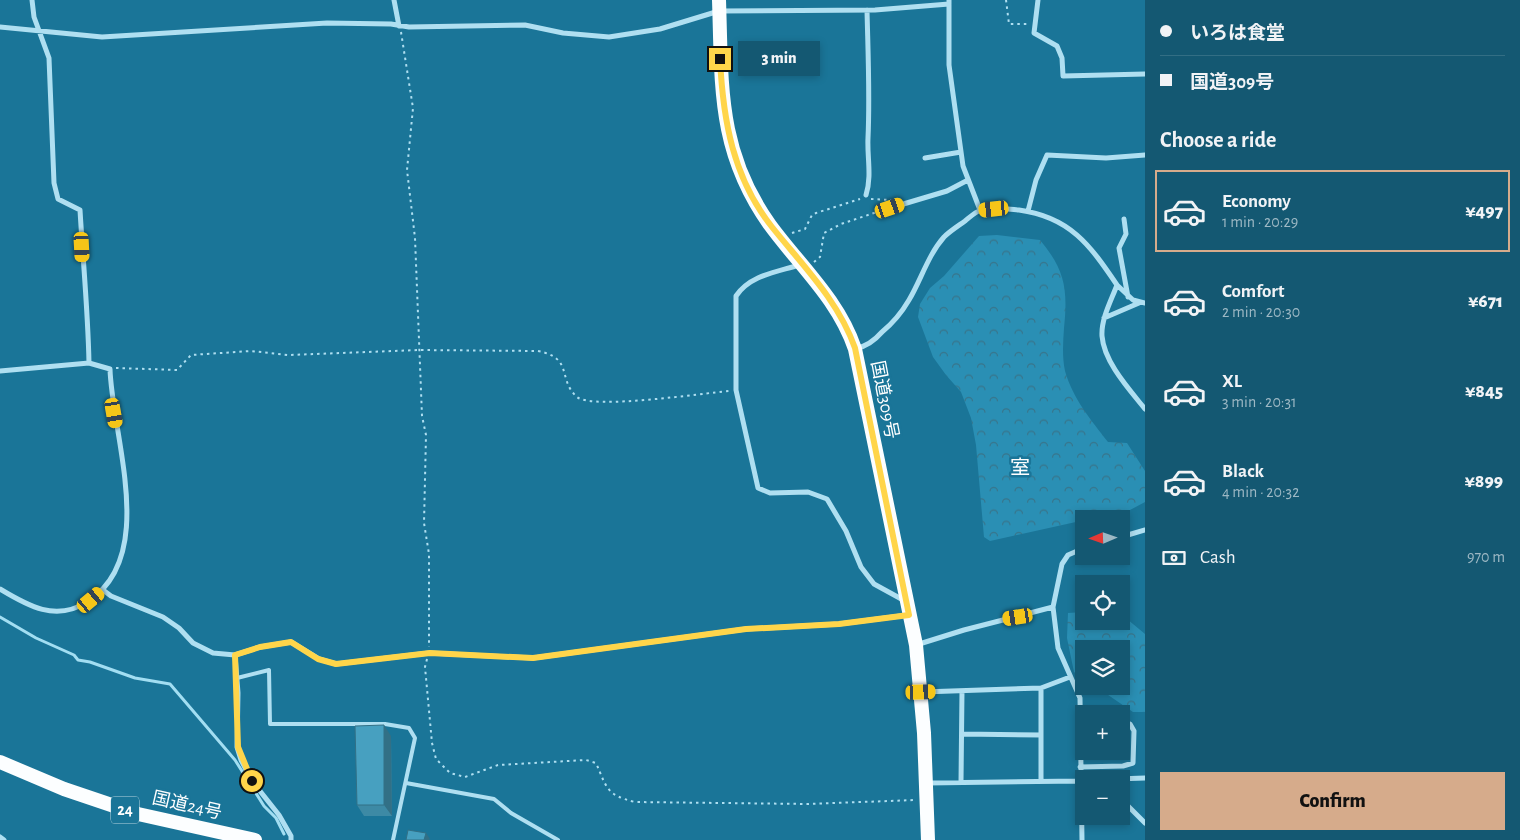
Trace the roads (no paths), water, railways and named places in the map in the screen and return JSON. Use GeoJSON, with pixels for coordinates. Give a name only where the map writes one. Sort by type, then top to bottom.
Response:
{"type":"FeatureCollection","features":[{"type":"Feature","properties":{"kind":"highway","name":"国道309号"},"geometry":{"type":"LineString","coordinates":[[719,6],[722,93],[731,146],[744,183],[780,236],[842,316],[855,348],[916,645],[921,692],[928,840]]}},
{"type":"Feature","properties":{"kind":"highway","name":"国道24号"},"geometry":{"type":"LineString","coordinates":[[0,762],[50,784],[120,808],[186,826],[255,840]]}},
{"type":"Feature","properties":{"kind":"street"},"geometry":{"type":"LineString","coordinates":[[32,0],[34,17],[49,58],[54,182],[58,199],[80,210],[83,266],[88,301],[89,363]]}},
{"type":"Feature","properties":{"kind":"street"},"geometry":{"type":"LineString","coordinates":[[394,0],[399,26]]}},
{"type":"Feature","properties":{"kind":"street"},"geometry":{"type":"LineString","coordinates":[[1038,0],[1037,14],[1033,25],[1034,33],[1057,46],[1061,51],[1063,76],[1145,74]]}},
{"type":"Feature","properties":{"kind":"street"},"geometry":{"type":"LineString","coordinates":[[0,27],[102,38],[327,23],[399,26],[525,24],[564,33],[610,37],[660,29],[719,6],[867,10],[949,2],[949,65],[963,166],[980,210]]}},
{"type":"Feature","properties":{"kind":"street"},"geometry":{"type":"LineString","coordinates":[[866,195],[870,180],[868,143],[871,108],[867,10]]}},
{"type":"Feature","properties":{"kind":"street"},"geometry":{"type":"LineString","coordinates":[[925,158],[961,152]]}},
{"type":"Feature","properties":{"kind":"street"},"geometry":{"type":"LineString","coordinates":[[1028,211],[1036,180],[1047,155],[1106,158],[1145,155]]}},
{"type":"Feature","properties":{"kind":"street"},"geometry":{"type":"LineString","coordinates":[[890,208],[947,191],[968,180]]}},
{"type":"Feature","properties":{"kind":"street"},"geometry":{"type":"LineString","coordinates":[[855,348],[864,347],[874,340],[898,316],[944,237],[980,210],[1028,211],[1062,223],[1090,246],[1117,285],[1128,297],[1142,303]]}},
{"type":"Feature","properties":{"kind":"street"},"geometry":{"type":"LineString","coordinates":[[1124,219],[1126,234],[1118,248],[1128,297]]}},
{"type":"Feature","properties":{"kind":"street"},"geometry":{"type":"LineString","coordinates":[[805,266],[750,281],[742,287],[736,296],[736,390],[758,488],[770,493],[808,492],[827,499],[846,531],[861,567],[874,584],[907,608]]}},
{"type":"Feature","properties":{"kind":"street"},"geometry":{"type":"LineString","coordinates":[[1117,285],[1104,318],[1102,335],[1104,346],[1121,378],[1145,408]]}},
{"type":"Feature","properties":{"kind":"street"},"geometry":{"type":"LineString","coordinates":[[1104,318],[1142,303]]}},
{"type":"Feature","properties":{"kind":"street"},"geometry":{"type":"LineString","coordinates":[[0,371],[89,363],[110,369],[111,394],[126,484],[127,532],[112,578],[103,590],[76,609],[60,613],[41,610],[22,603],[0,589]]}},
{"type":"Feature","properties":{"kind":"street"},"geometry":{"type":"LineString","coordinates":[[1130,534],[1145,530]]}},
{"type":"Feature","properties":{"kind":"street"},"geometry":{"type":"LineString","coordinates":[[1075,552],[1068,555],[1062,564],[1053,607],[1058,648],[1080,698],[1081,705]]}},
{"type":"Feature","properties":{"kind":"street"},"geometry":{"type":"LineString","coordinates":[[103,590],[111,596],[163,618],[179,628],[193,643],[213,653],[235,655],[260,647],[291,642],[318,659],[336,664],[430,653],[533,658],[746,629],[839,624],[907,608]]}},
{"type":"Feature","properties":{"kind":"street"},"geometry":{"type":"LineString","coordinates":[[916,645],[964,630],[1053,607]]}},
{"type":"Feature","properties":{"kind":"street"},"geometry":{"type":"LineString","coordinates":[[235,655],[238,747],[252,781],[279,815],[291,836],[291,840]]}},
{"type":"Feature","properties":{"kind":"street"},"geometry":{"type":"LineString","coordinates":[[921,692],[1041,688],[1070,677]]}},
{"type":"Feature","properties":{"kind":"street"},"geometry":{"type":"LineString","coordinates":[[1041,688],[1041,781]]}},
{"type":"Feature","properties":{"kind":"street"},"geometry":{"type":"LineString","coordinates":[[961,782],[962,691]]}},
{"type":"Feature","properties":{"kind":"street"},"geometry":{"type":"LineString","coordinates":[[1080,760],[1080,767],[1123,766],[1133,762],[1134,731],[1130,724]]}},
{"type":"Feature","properties":{"kind":"street"},"geometry":{"type":"LineString","coordinates":[[962,734],[1041,735]]}},
{"type":"Feature","properties":{"kind":"street"},"geometry":{"type":"LineString","coordinates":[[1130,779],[1145,778]]}},
{"type":"Feature","properties":{"kind":"street"},"geometry":{"type":"LineString","coordinates":[[926,783],[1075,779]]}},
{"type":"Feature","properties":{"kind":"street"},"geometry":{"type":"LineString","coordinates":[[1130,808],[1145,823]]}},
{"type":"Feature","properties":{"kind":"street"},"geometry":{"type":"LineString","coordinates":[[1082,825],[1082,840]]}},
{"type":"Feature","properties":{"kind":"street"},"geometry":{"type":"LineString","coordinates":[[0,837],[4,840]]}},
{"type":"Feature","properties":{"kind":"lane"},"geometry":{"type":"LineString","coordinates":[[237,678],[269,670],[270,724],[385,724],[409,728],[415,738],[393,840]]}},
{"type":"Feature","properties":{"kind":"lane"},"geometry":{"type":"LineString","coordinates":[[406,783],[494,799],[511,813],[558,840]]}},
{"type":"Feature","properties":{"kind":"waterway"},"geometry":{"type":"LineString","coordinates":[[0,617],[36,638],[74,655],[78,660],[90,662],[135,678],[170,684],[235,760],[264,806],[276,818],[284,834]]}},
{"type":"Feature","properties":{"kind":"district","name":"室"},"geometry":{"type":"Point","coordinates":[1020,468]}}]}
